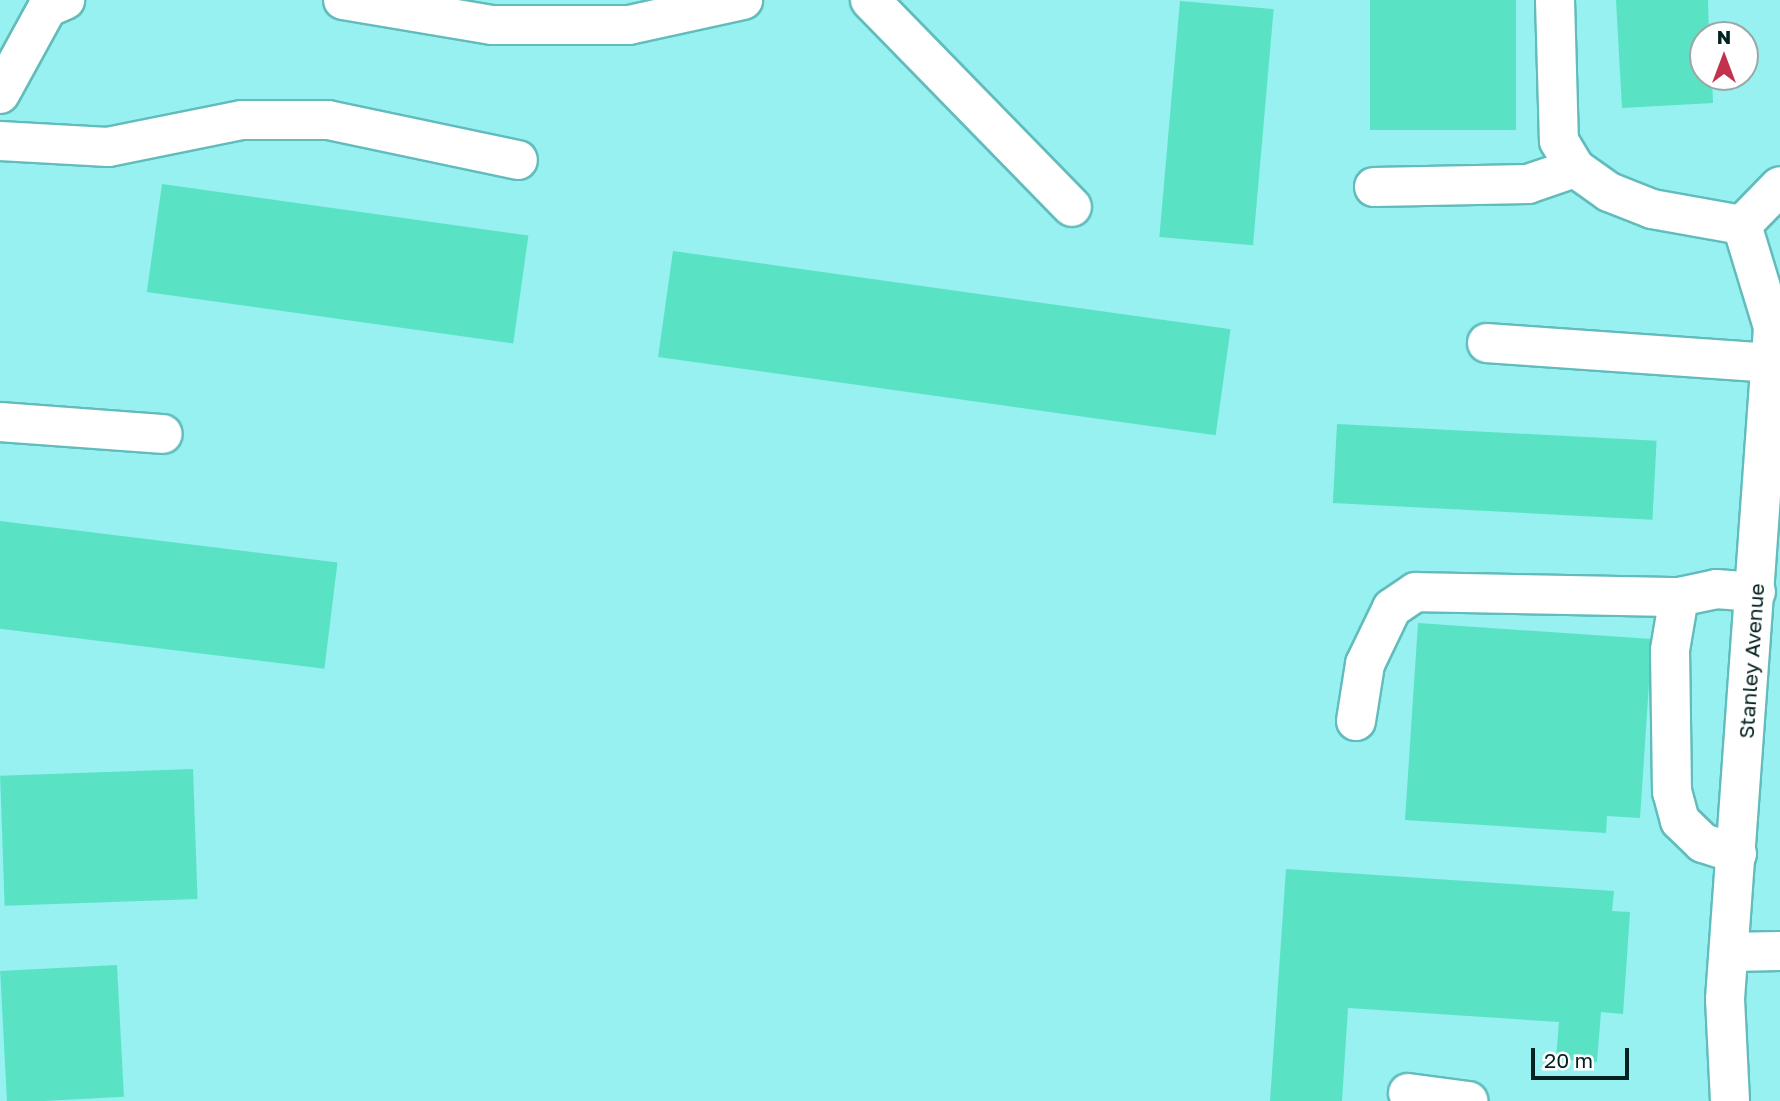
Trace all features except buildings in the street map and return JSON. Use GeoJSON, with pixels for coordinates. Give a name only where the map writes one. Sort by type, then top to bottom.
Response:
{"type":"FeatureCollection","features":[{"type":"Feature","properties":{"kind":"lane"},"geometry":{"type":"LineString","coordinates":[[343,0],[492,25],[743,0]]}},
{"type":"Feature","properties":{"kind":"lane"},"geometry":{"type":"LineString","coordinates":[[870,0],[1072,207]]}},
{"type":"Feature","properties":{"kind":"lane"},"geometry":{"type":"LineString","coordinates":[[1555,0],[1559,141],[1575,168],[1609,192],[1652,209],[1742,225],[1780,186]]}},
{"type":"Feature","properties":{"kind":"lane"},"geometry":{"type":"LineString","coordinates":[[0,94],[54,3]]}},
{"type":"Feature","properties":{"kind":"lane"},"geometry":{"type":"LineString","coordinates":[[0,141],[108,147],[242,120],[328,120],[518,160]]}},
{"type":"Feature","properties":{"kind":"lane"},"geometry":{"type":"LineString","coordinates":[[1374,187],[1528,184],[1575,168]]}},
{"type":"Feature","properties":{"kind":"lane","name":"Stanley Avenue"},"geometry":{"type":"LineString","coordinates":[[1730,1101],[1726,1078],[1729,952],[1765,572],[1773,327],[1742,225]]}},
{"type":"Feature","properties":{"kind":"lane"},"geometry":{"type":"LineString","coordinates":[[1487,343],[1770,363]]}},
{"type":"Feature","properties":{"kind":"lane"},"geometry":{"type":"LineString","coordinates":[[0,422],[163,434]]}},
{"type":"Feature","properties":{"kind":"lane"},"geometry":{"type":"LineString","coordinates":[[1356,721],[1365,664],[1392,608],[1416,592],[1679,597],[1716,589],[1765,572]]}},
{"type":"Feature","properties":{"kind":"lane"},"geometry":{"type":"LineString","coordinates":[[1679,597],[1670,650],[1672,792],[1681,821],[1688,829],[1703,843],[1737,854]]}},
{"type":"Feature","properties":{"kind":"lane"},"geometry":{"type":"LineString","coordinates":[[1729,952],[1780,951]]}},
{"type":"Feature","properties":{"kind":"lane"},"geometry":{"type":"LineString","coordinates":[[1408,1093],[1468,1101]]}}]}
